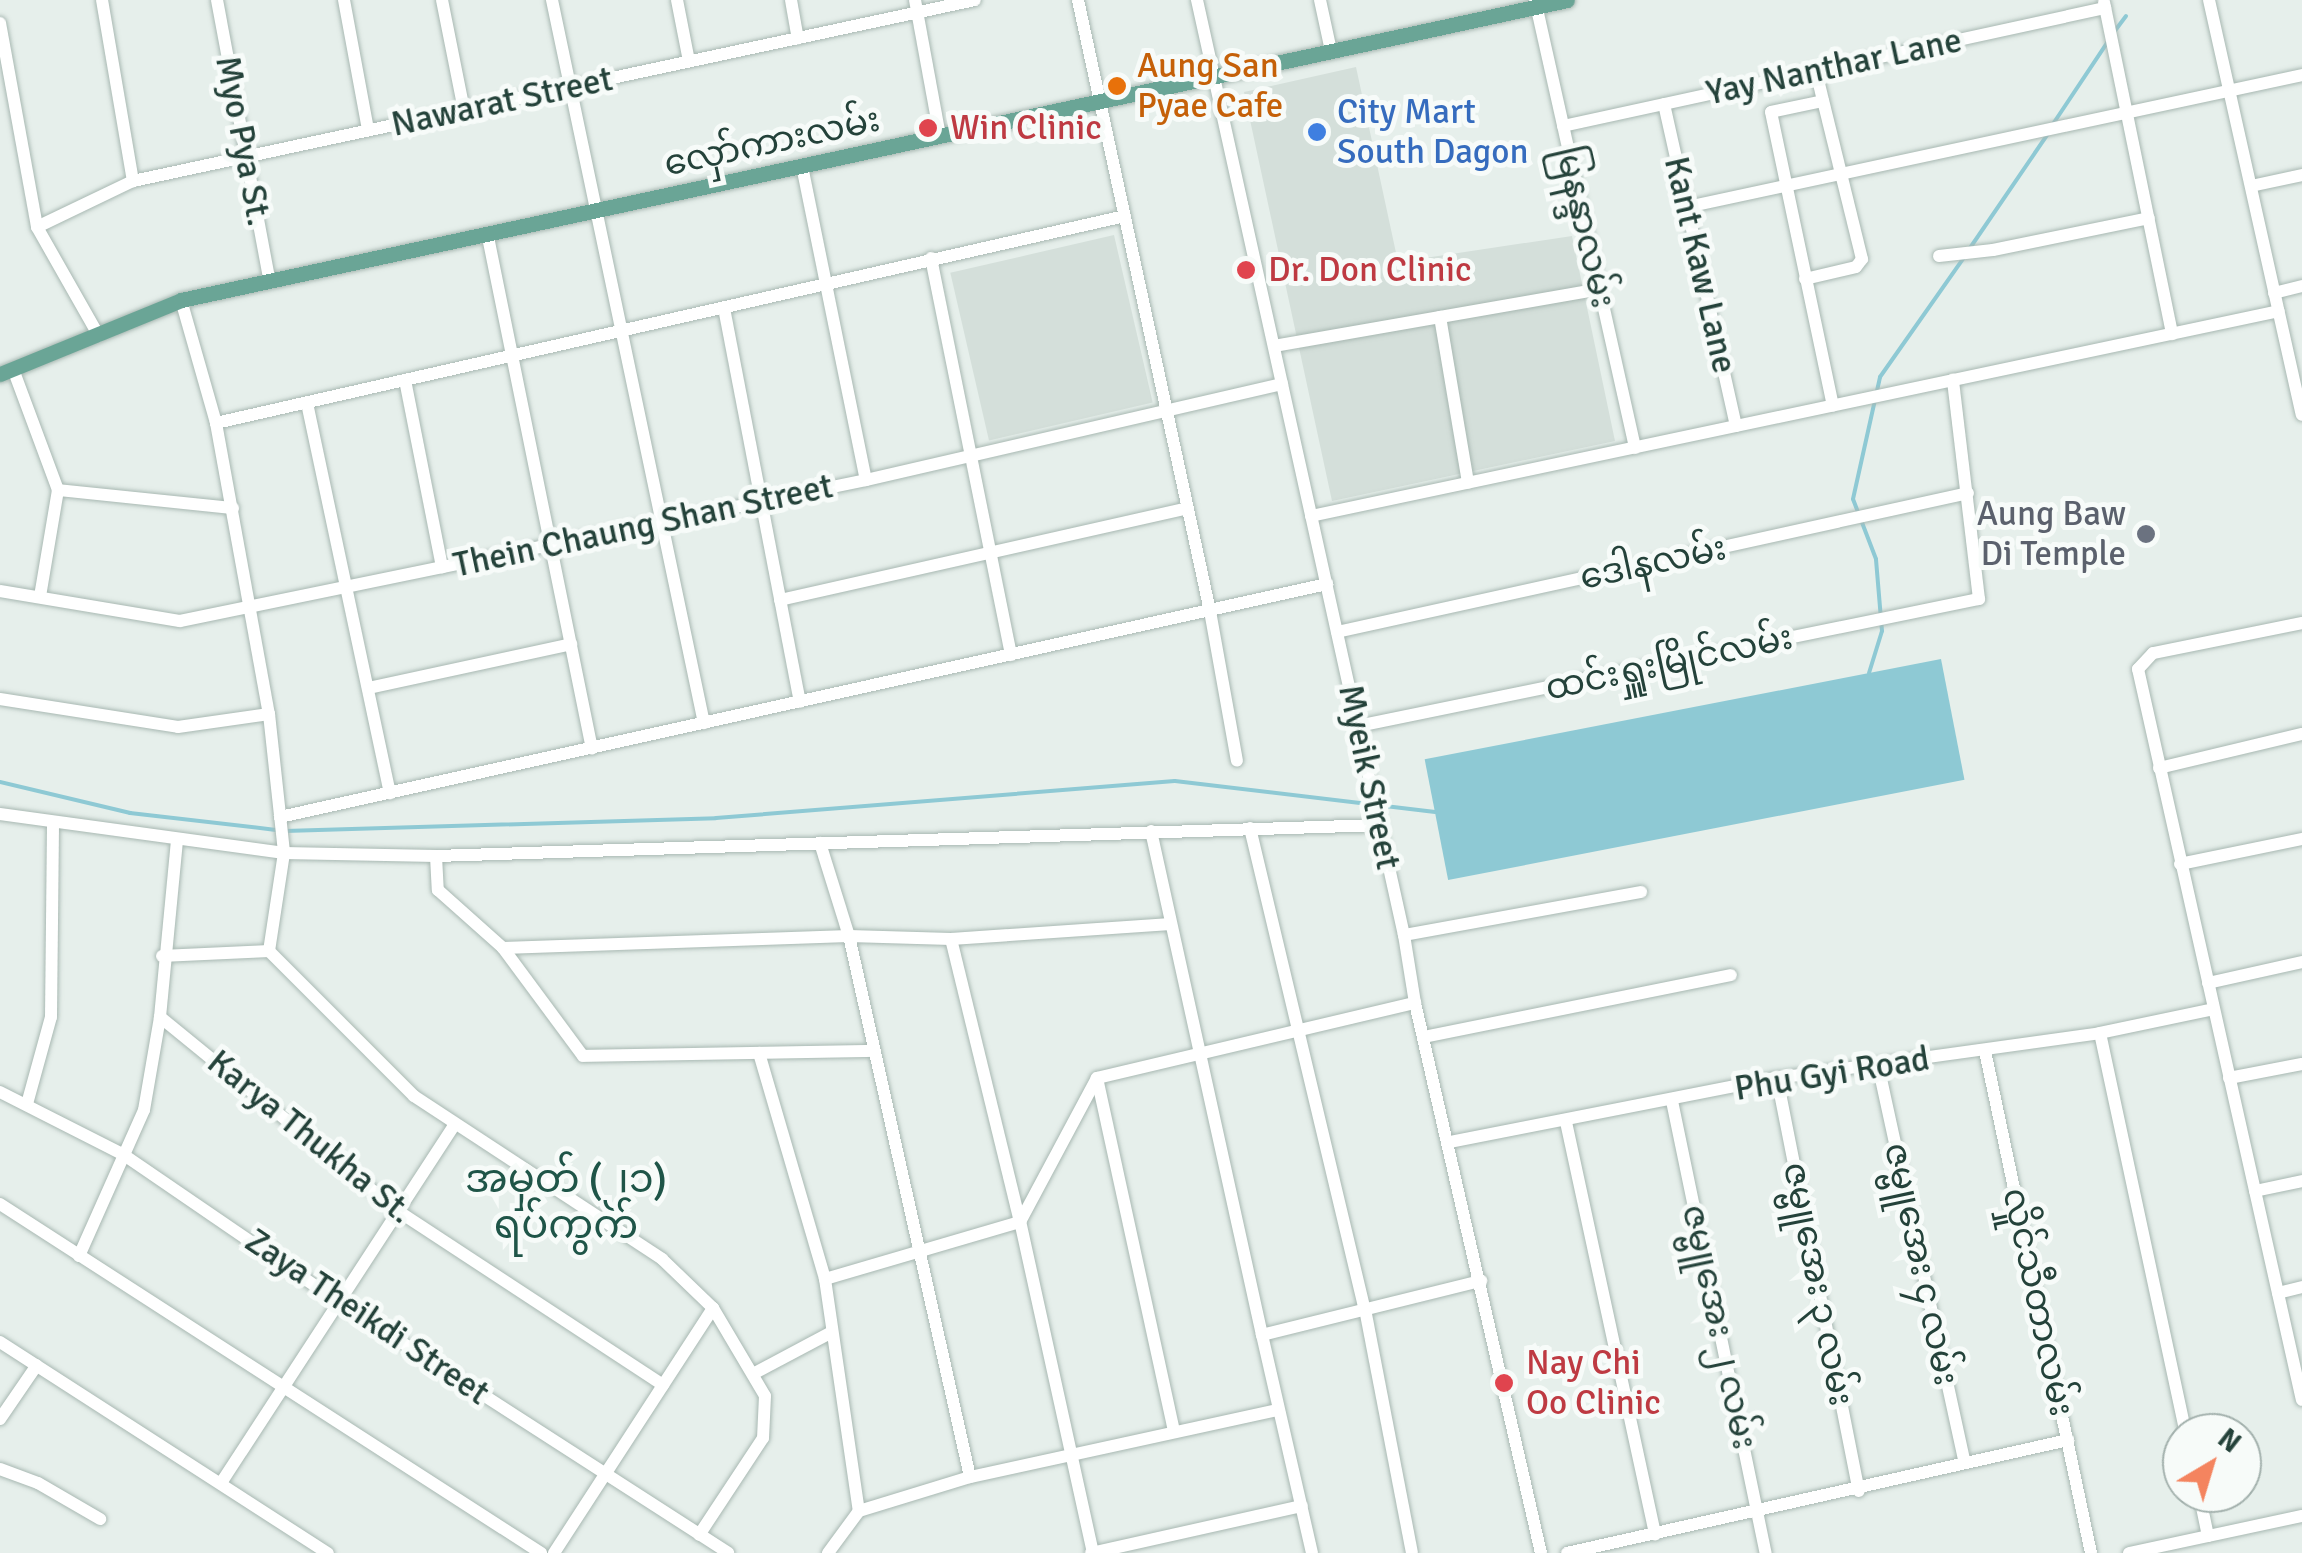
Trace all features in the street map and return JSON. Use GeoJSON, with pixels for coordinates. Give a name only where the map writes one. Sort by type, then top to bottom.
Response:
{"type":"FeatureCollection","features":[{"type":"Feature","properties":{"kind":"main road","name":"လှော်ကားလမ်း"},"geometry":{"type":"LineString","coordinates":[[7,371],[181,300],[488,236],[1535,3],[1568,0]]}},
{"type":"Feature","properties":{"kind":"street"},"geometry":{"type":"LineString","coordinates":[[102,0],[134,181]]}},
{"type":"Feature","properties":{"kind":"street","name":"Myo Pya St."},"geometry":{"type":"LineString","coordinates":[[216,0],[270,282]]}},
{"type":"Feature","properties":{"kind":"street"},"geometry":{"type":"LineString","coordinates":[[344,0],[368,130]]}},
{"type":"Feature","properties":{"kind":"street"},"geometry":{"type":"LineString","coordinates":[[442,0],[464,110]]}},
{"type":"Feature","properties":{"kind":"street"},"geometry":{"type":"LineString","coordinates":[[552,0],[593,212],[704,724]]}},
{"type":"Feature","properties":{"kind":"street"},"geometry":{"type":"LineString","coordinates":[[677,0],[689,62]]}},
{"type":"Feature","properties":{"kind":"street"},"geometry":{"type":"LineString","coordinates":[[791,0],[798,38]]}},
{"type":"Feature","properties":{"kind":"street","name":"Nawarat Street"},"geometry":{"type":"LineString","coordinates":[[38,227],[134,181],[798,38],[916,6],[975,0]]}},
{"type":"Feature","properties":{"kind":"street"},"geometry":{"type":"LineString","coordinates":[[1078,0],[1210,611],[1236,760]]}},
{"type":"Feature","properties":{"kind":"street","name":"Myeik Street"},"geometry":{"type":"LineString","coordinates":[[1197,0],[1404,935],[1415,1003],[1450,1142],[1541,1553]]}},
{"type":"Feature","properties":{"kind":"street"},"geometry":{"type":"LineString","coordinates":[[1320,0],[1331,50]]}},
{"type":"Feature","properties":{"kind":"street"},"geometry":{"type":"LineString","coordinates":[[2209,0],[2302,415]]}},
{"type":"Feature","properties":{"kind":"street","name":"မြနန္ဒာလမ်း"},"geometry":{"type":"LineString","coordinates":[[1535,3],[1634,448]]}},
{"type":"Feature","properties":{"kind":"street"},"geometry":{"type":"LineString","coordinates":[[2104,4],[2172,334]]}},
{"type":"Feature","properties":{"kind":"street","name":"Yay Nanthar Lane"},"geometry":{"type":"LineString","coordinates":[[1563,126],[2104,4]]}},
{"type":"Feature","properties":{"kind":"street"},"geometry":{"type":"LineString","coordinates":[[916,6],[940,136]]}},
{"type":"Feature","properties":{"kind":"street"},"geometry":{"type":"LineString","coordinates":[[0,24],[38,227],[99,336]]}},
{"type":"Feature","properties":{"kind":"street"},"geometry":{"type":"LineString","coordinates":[[1805,279],[1856,266],[1862,259],[1816,72]]}},
{"type":"Feature","properties":{"kind":"street"},"geometry":{"type":"LineString","coordinates":[[1686,207],[2302,76]]}},
{"type":"Feature","properties":{"kind":"street"},"geometry":{"type":"LineString","coordinates":[[1822,101],[1771,112],[1832,406]]}},
{"type":"Feature","properties":{"kind":"street","name":"Kant Kaw Lane"},"geometry":{"type":"LineString","coordinates":[[1664,104],[1736,426]]}},
{"type":"Feature","properties":{"kind":"street"},"geometry":{"type":"LineString","coordinates":[[802,166],[866,480]]}},
{"type":"Feature","properties":{"kind":"street"},"geometry":{"type":"LineString","coordinates":[[2250,186],[2302,175]]}},
{"type":"Feature","properties":{"kind":"street"},"geometry":{"type":"LineString","coordinates":[[216,423],[1125,216]]}},
{"type":"Feature","properties":{"kind":"street"},"geometry":{"type":"LineString","coordinates":[[1939,256],[1993,250],[2149,218]]}},
{"type":"Feature","properties":{"kind":"street"},"geometry":{"type":"LineString","coordinates":[[488,236],[592,749]]}},
{"type":"Feature","properties":{"kind":"street"},"geometry":{"type":"LineString","coordinates":[[932,258],[1012,655]]}},
{"type":"Feature","properties":{"kind":"street"},"geometry":{"type":"LineString","coordinates":[[2274,292],[2302,286]]}},
{"type":"Feature","properties":{"kind":"street"},"geometry":{"type":"LineString","coordinates":[[1274,346],[1599,288]]}},
{"type":"Feature","properties":{"kind":"street"},"geometry":{"type":"LineString","coordinates":[[181,300],[216,423],[253,606],[269,714],[283,846],[270,951]]}},
{"type":"Feature","properties":{"kind":"street"},"geometry":{"type":"LineString","coordinates":[[724,308],[800,702]]}},
{"type":"Feature","properties":{"kind":"street"},"geometry":{"type":"LineString","coordinates":[[1312,516],[2278,311]]}},
{"type":"Feature","properties":{"kind":"street"},"geometry":{"type":"LineString","coordinates":[[1440,316],[1468,483]]}},
{"type":"Feature","properties":{"kind":"street"},"geometry":{"type":"LineString","coordinates":[[7,371],[58,490],[40,596]]}},
{"type":"Feature","properties":{"kind":"street"},"geometry":{"type":"LineString","coordinates":[[404,380],[442,567]]}},
{"type":"Feature","properties":{"kind":"street"},"geometry":{"type":"LineString","coordinates":[[1953,380],[1968,493]]}},
{"type":"Feature","properties":{"kind":"street","name":"Thein Chaung Shan Street"},"geometry":{"type":"LineString","coordinates":[[0,591],[180,621],[866,480],[1282,384]]}},
{"type":"Feature","properties":{"kind":"street"},"geometry":{"type":"LineString","coordinates":[[307,402],[390,794]]}},
{"type":"Feature","properties":{"kind":"street"},"geometry":{"type":"LineString","coordinates":[[58,490],[233,508]]}},
{"type":"Feature","properties":{"kind":"street","name":"ထင်းရှူးမြိုင်လမ်း"},"geometry":{"type":"LineString","coordinates":[[1358,726],[1979,599],[1968,493]]}},
{"type":"Feature","properties":{"kind":"street","name":"ဒေါနလမ်း"},"geometry":{"type":"LineString","coordinates":[[1337,632],[1968,493]]}},
{"type":"Feature","properties":{"kind":"street"},"geometry":{"type":"LineString","coordinates":[[780,600],[1188,508]]}},
{"type":"Feature","properties":{"kind":"street"},"geometry":{"type":"LineString","coordinates":[[280,819],[1327,584]]}},
{"type":"Feature","properties":{"kind":"street"},"geometry":{"type":"LineString","coordinates":[[2301,1391],[2138,669],[2153,653],[2302,623]]}},
{"type":"Feature","properties":{"kind":"street"},"geometry":{"type":"LineString","coordinates":[[368,688],[570,644]]}},
{"type":"Feature","properties":{"kind":"street"},"geometry":{"type":"LineString","coordinates":[[0,699],[178,727],[269,714]]}},
{"type":"Feature","properties":{"kind":"street"},"geometry":{"type":"LineString","coordinates":[[2159,768],[2302,734]]}},
{"type":"Feature","properties":{"kind":"street"},"geometry":{"type":"LineString","coordinates":[[0,814],[177,840],[436,856],[1380,826]]}},
{"type":"Feature","properties":{"kind":"street"},"geometry":{"type":"LineString","coordinates":[[27,1104],[50,1017],[53,822]]}},
{"type":"Feature","properties":{"kind":"street"},"geometry":{"type":"LineString","coordinates":[[1250,828],[1366,1310],[1412,1553]]}},
{"type":"Feature","properties":{"kind":"street"},"geometry":{"type":"LineString","coordinates":[[1151,831],[1312,1553]]}},
{"type":"Feature","properties":{"kind":"street"},"geometry":{"type":"LineString","coordinates":[[2180,864],[2302,839]]}},
{"type":"Feature","properties":{"kind":"street"},"geometry":{"type":"LineString","coordinates":[[79,1256],[144,1110],[160,1017],[162,956],[177,840]]}},
{"type":"Feature","properties":{"kind":"street"},"geometry":{"type":"LineString","coordinates":[[820,843],[849,936],[970,1477]]}},
{"type":"Feature","properties":{"kind":"street"},"geometry":{"type":"LineString","coordinates":[[436,856],[438,890],[503,948],[582,1056],[874,1051]]}},
{"type":"Feature","properties":{"kind":"street"},"geometry":{"type":"LineString","coordinates":[[1404,935],[1641,892]]}},
{"type":"Feature","properties":{"kind":"street"},"geometry":{"type":"LineString","coordinates":[[503,948],[849,936],[952,939],[1170,924]]}},
{"type":"Feature","properties":{"kind":"street"},"geometry":{"type":"LineString","coordinates":[[952,939],[1020,1222],[1092,1553],[1302,1506]]}},
{"type":"Feature","properties":{"kind":"street"},"geometry":{"type":"LineString","coordinates":[[162,956],[270,951],[414,1096],[662,1259],[713,1308],[765,1396],[764,1438],[700,1535]]}},
{"type":"Feature","properties":{"kind":"street"},"geometry":{"type":"LineString","coordinates":[[2208,983],[2302,962]]}},
{"type":"Feature","properties":{"kind":"street"},"geometry":{"type":"LineString","coordinates":[[1424,1037],[1731,975]]}},
{"type":"Feature","properties":{"kind":"street"},"geometry":{"type":"LineString","coordinates":[[1097,1078],[1415,1003]]}},
{"type":"Feature","properties":{"kind":"street","name":"Phu Gyi Road"},"geometry":{"type":"LineString","coordinates":[[1450,1142],[1777,1078],[2100,1034],[2214,1010]]}},
{"type":"Feature","properties":{"kind":"street","name":"Karya Thukha St."},"geometry":{"type":"LineString","coordinates":[[160,1017],[398,1211],[663,1385]]}},
{"type":"Feature","properties":{"kind":"street"},"geometry":{"type":"LineString","coordinates":[[2100,1034],[2182,1413]]}},
{"type":"Feature","properties":{"kind":"street","name":"လှိုင်သီတာလမ်း"},"geometry":{"type":"LineString","coordinates":[[1985,1051],[2091,1553]]}},
{"type":"Feature","properties":{"kind":"street"},"geometry":{"type":"LineString","coordinates":[[759,1053],[824,1279],[859,1511]]}},
{"type":"Feature","properties":{"kind":"street"},"geometry":{"type":"LineString","coordinates":[[2229,1078],[2302,1064]]}},
{"type":"Feature","properties":{"kind":"street","name":"ဇမ္ဗူအေး ၄ လမ်း"},"geometry":{"type":"LineString","coordinates":[[1878,1066],[1965,1463]]}},
{"type":"Feature","properties":{"kind":"street"},"geometry":{"type":"LineString","coordinates":[[824,1279],[1020,1222],[1097,1078]]}},
{"type":"Feature","properties":{"kind":"street"},"geometry":{"type":"LineString","coordinates":[[1097,1078],[1174,1432]]}},
{"type":"Feature","properties":{"kind":"street","name":"ဇမ္ဗူအေး ၃ လမ်း"},"geometry":{"type":"LineString","coordinates":[[1777,1078],[1860,1491]]}},
{"type":"Feature","properties":{"kind":"street","name":"Zaya Theikdi Street"},"geometry":{"type":"LineString","coordinates":[[0,1092],[124,1154],[338,1302],[728,1553]]}},
{"type":"Feature","properties":{"kind":"street","name":"ဇမ္ဗူအေး ၂ လမ်း"},"geometry":{"type":"LineString","coordinates":[[1672,1101],[1766,1553]]}},
{"type":"Feature","properties":{"kind":"street"},"geometry":{"type":"LineString","coordinates":[[1566,1122],[1655,1534]]}},
{"type":"Feature","properties":{"kind":"street"},"geometry":{"type":"LineString","coordinates":[[221,1483],[454,1125]]}},
{"type":"Feature","properties":{"kind":"street"},"geometry":{"type":"LineString","coordinates":[[2255,1192],[2302,1181]]}},
{"type":"Feature","properties":{"kind":"street"},"geometry":{"type":"LineString","coordinates":[[0,1204],[540,1553]]}},
{"type":"Feature","properties":{"kind":"street"},"geometry":{"type":"LineString","coordinates":[[1262,1335],[1481,1280]]}},
{"type":"Feature","properties":{"kind":"street"},"geometry":{"type":"LineString","coordinates":[[2278,1293],[2302,1288]]}},
{"type":"Feature","properties":{"kind":"street"},"geometry":{"type":"LineString","coordinates":[[554,1553],[713,1308]]}},
{"type":"Feature","properties":{"kind":"street"},"geometry":{"type":"LineString","coordinates":[[753,1374],[832,1332]]}},
{"type":"Feature","properties":{"kind":"street"},"geometry":{"type":"LineString","coordinates":[[0,1342],[328,1553]]}},
{"type":"Feature","properties":{"kind":"street"},"geometry":{"type":"LineString","coordinates":[[0,1419],[36,1365]]}},
{"type":"Feature","properties":{"kind":"street"},"geometry":{"type":"LineString","coordinates":[[828,1553],[859,1511],[970,1477],[1278,1410]]}},
{"type":"Feature","properties":{"kind":"street"},"geometry":{"type":"LineString","coordinates":[[1567,1553],[1757,1509],[1860,1491],[2068,1440]]}},
{"type":"Feature","properties":{"kind":"street"},"geometry":{"type":"LineString","coordinates":[[0,1469],[38,1483],[100,1519]]}},
{"type":"Feature","properties":{"kind":"street"},"geometry":{"type":"LineString","coordinates":[[2203,1513],[2208,1536]]}},
{"type":"Feature","properties":{"kind":"street"},"geometry":{"type":"LineString","coordinates":[[2129,1553],[2302,1516]]}},
{"type":"Feature","properties":{"kind":"shaded area"},"geometry":{"type":"Polygon","coordinates":[[[1356,67],[1398,262],[1572,236],[1615,441],[1332,501],[1244,92],[1356,67]]]}},
{"type":"Feature","properties":{"kind":"shaded area"},"geometry":{"type":"Polygon","coordinates":[[[1114,235],[1153,403],[989,440],[950,273],[1114,235]]]}},
{"type":"Feature","properties":{"kind":"water"},"geometry":{"type":"Polygon","coordinates":[[[1941,659],[1964,780],[1448,880],[1425,759],[1941,659]]]}},
{"type":"Feature","properties":{"kind":"waterway"},"geometry":{"type":"LineString","coordinates":[[2114,32],[2126,16]]}},
{"type":"Feature","properties":{"kind":"waterway"},"geometry":{"type":"LineString","coordinates":[[2053,124],[2109,40]]}},
{"type":"Feature","properties":{"kind":"waterway"},"geometry":{"type":"LineString","coordinates":[[1970,248],[2049,132]]}},
{"type":"Feature","properties":{"kind":"waterway"},"geometry":{"type":"LineString","coordinates":[[1869,673],[1882,631],[1876,559],[1853,499],[1880,377],[1965,256]]}},
{"type":"Feature","properties":{"kind":"waterway"},"geometry":{"type":"LineString","coordinates":[[285,831],[716,818],[1175,781],[1435,812]]}},
{"type":"Feature","properties":{"kind":"waterway"},"geometry":{"type":"LineString","coordinates":[[0,782],[130,813],[276,830]]}},
{"type":"Feature","properties":{"kind":"place","name":"Aung San Pyae Cafe"},"geometry":{"type":"Point","coordinates":[1117,86]}},
{"type":"Feature","properties":{"kind":"place","name":"Win Clinic"},"geometry":{"type":"Point","coordinates":[928,128]}},
{"type":"Feature","properties":{"kind":"place","name":"City Mart South Dagon"},"geometry":{"type":"Point","coordinates":[1317,132]}},
{"type":"Feature","properties":{"kind":"place","name":"Dr. Don Clinic"},"geometry":{"type":"Point","coordinates":[1246,270]}},
{"type":"Feature","properties":{"kind":"place","name":"Aung Baw Di Temple"},"geometry":{"type":"Point","coordinates":[2146,534]}},
{"type":"Feature","properties":{"kind":"place","name":"Nay Chi Oo Clinic"},"geometry":{"type":"Point","coordinates":[1504,1383]}},
{"type":"Feature","properties":{"kind":"district","name":"အမှတ် (၂၁) ရပ်ကွက်"},"geometry":{"type":"Point","coordinates":[566,1202]}}]}
